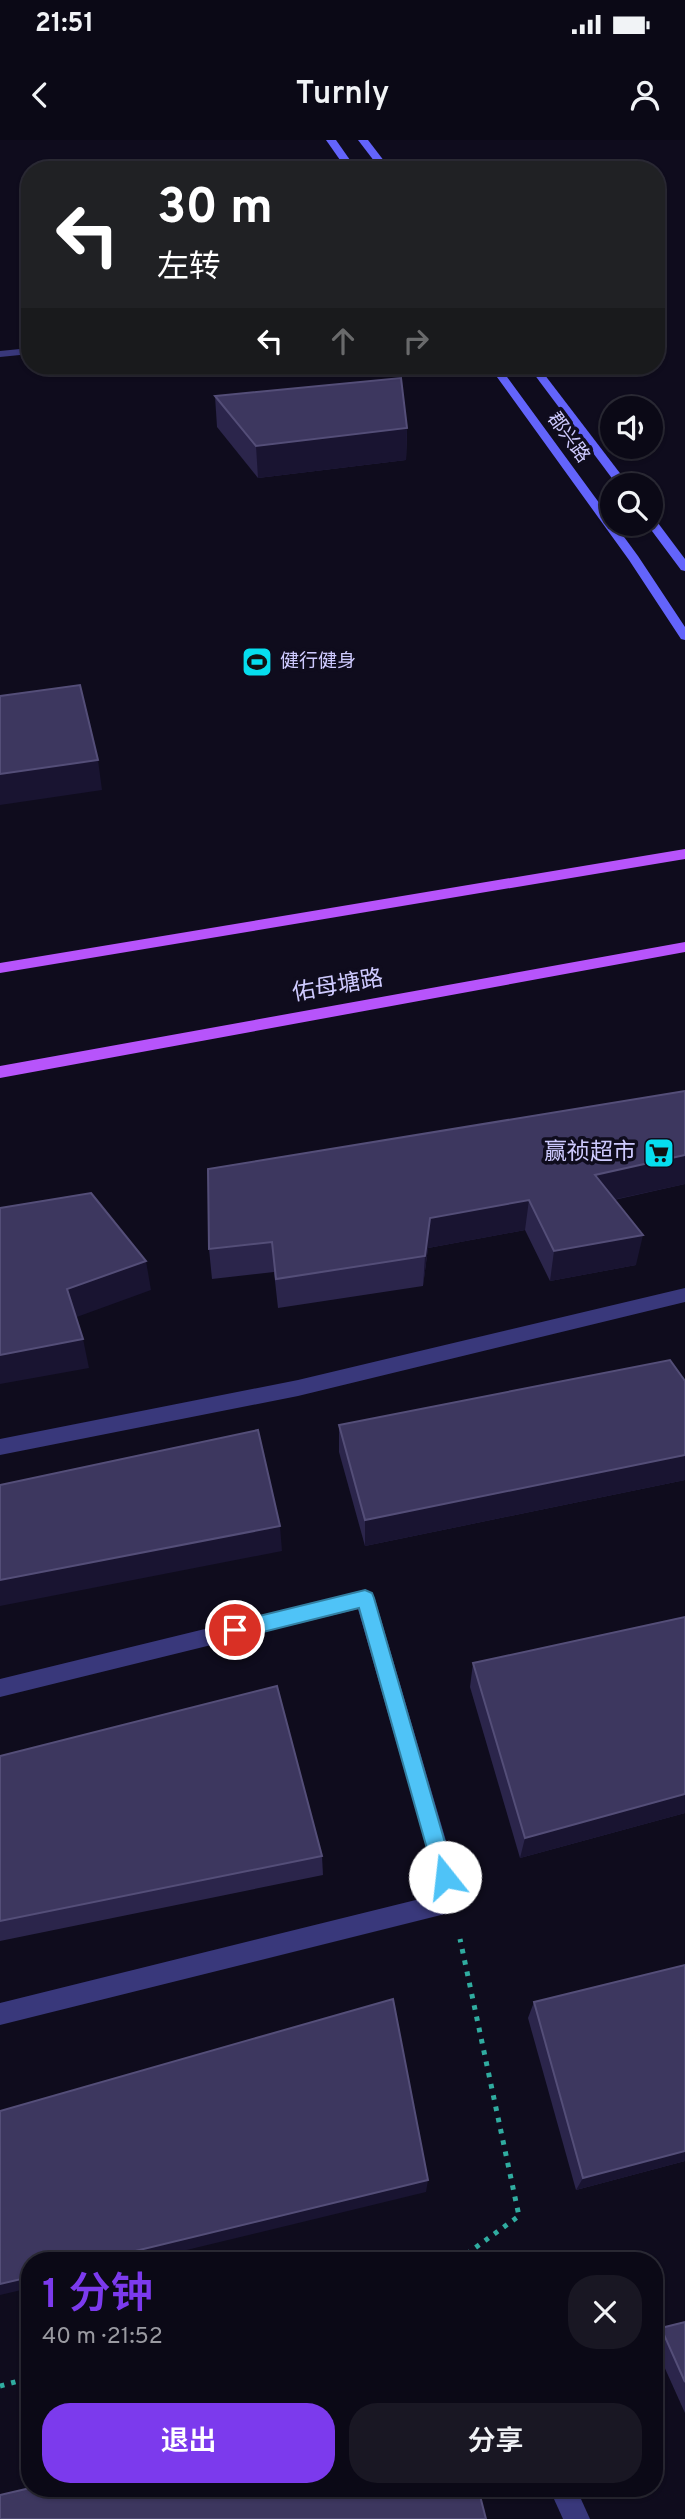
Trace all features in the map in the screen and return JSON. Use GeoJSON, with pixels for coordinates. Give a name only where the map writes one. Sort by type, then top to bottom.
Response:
{"type":"FeatureCollection","features":[{"type":"Feature","properties":{"kind":"main road"},"geometry":{"type":"LineString","coordinates":[[331,140],[346,161]]}},
{"type":"Feature","properties":{"kind":"main road"},"geometry":{"type":"LineString","coordinates":[[363,140],[379,161]]}},
{"type":"Feature","properties":{"kind":"main road","name":"郡兴路"},"geometry":{"type":"LineString","coordinates":[[501,375],[634,559],[685,636]]}},
{"type":"Feature","properties":{"kind":"main road","name":"郡兴路"},"geometry":{"type":"LineString","coordinates":[[540,375],[614,473]]}},
{"type":"Feature","properties":{"kind":"main road"},"geometry":{"type":"LineString","coordinates":[[662,536],[685,567]]}},
{"type":"Feature","properties":{"kind":"main road"},"geometry":{"type":"LineString","coordinates":[[0,968],[685,854]]}},
{"type":"Feature","properties":{"kind":"main road","name":"佑母塘路"},"geometry":{"type":"LineString","coordinates":[[0,1072],[685,947]]}},
{"type":"Feature","properties":{"kind":"street"},"geometry":{"type":"LineString","coordinates":[[0,354],[21,352]]}},
{"type":"Feature","properties":{"kind":"street"},"geometry":{"type":"LineString","coordinates":[[0,1447],[298,1388],[685,1295]]}},
{"type":"Feature","properties":{"kind":"street"},"geometry":{"type":"LineString","coordinates":[[0,1688],[365,1598],[453,1902],[0,2014]]}},
{"type":"Feature","properties":{"kind":"street"},"geometry":{"type":"LineString","coordinates":[[566,2497],[577,2519]]}},
{"type":"Feature","properties":{"kind":"path"},"geometry":{"type":"LineString","coordinates":[[453,1902],[519,2216],[469,2252]]}},
{"type":"Feature","properties":{"kind":"path"},"geometry":{"type":"LineString","coordinates":[[0,2386],[21,2380]]}},
{"type":"Feature","properties":{"kind":"building"},"geometry":{"type":"Polygon","coordinates":[[[401,378],[407,428],[256,446],[215,396],[401,378]]]}},
{"type":"Feature","properties":{"kind":"building"},"geometry":{"type":"Polygon","coordinates":[[[80,685],[98,760],[0,774],[0,696],[80,685]]]}},
{"type":"Feature","properties":{"kind":"building"},"geometry":{"type":"Polygon","coordinates":[[[685,1091],[685,1155],[595,1175],[643,1235],[554,1251],[529,1200],[430,1218],[425,1256],[276,1279],[272,1242],[209,1249],[208,1169],[685,1091]]]}},
{"type":"Feature","properties":{"kind":"building"},"geometry":{"type":"Polygon","coordinates":[[[91,1193],[146,1261],[67,1289],[83,1339],[0,1355],[0,1208],[91,1193]]]}},
{"type":"Feature","properties":{"kind":"building"},"geometry":{"type":"Polygon","coordinates":[[[670,1360],[685,1381],[685,1455],[365,1520],[339,1425],[670,1360]]]}},
{"type":"Feature","properties":{"kind":"building"},"geometry":{"type":"Polygon","coordinates":[[[258,1430],[280,1526],[0,1580],[0,1485],[258,1430]]]}},
{"type":"Feature","properties":{"kind":"building"},"geometry":{"type":"Polygon","coordinates":[[[685,1617],[685,1794],[525,1838],[473,1663],[685,1617]]]}},
{"type":"Feature","properties":{"kind":"building"},"geometry":{"type":"Polygon","coordinates":[[[277,1686],[322,1856],[0,1921],[0,1756],[277,1686]]]}},
{"type":"Feature","properties":{"kind":"building"},"geometry":{"type":"Polygon","coordinates":[[[685,1965],[685,2151],[583,2178],[534,2002],[685,1965]]]}},
{"type":"Feature","properties":{"kind":"building"},"geometry":{"type":"Polygon","coordinates":[[[393,1999],[428,2180],[131,2252],[21,2252],[21,2279],[0,2284],[0,2111],[393,1999]]]}},
{"type":"Feature","properties":{"kind":"building"},"geometry":{"type":"Polygon","coordinates":[[[685,2322],[685,2382],[663,2332],[663,2328],[685,2322]]]}},
{"type":"Feature","properties":{"kind":"building"},"geometry":{"type":"Polygon","coordinates":[[[21,2490],[21,2497],[480,2497],[486,2519],[0,2519],[0,2495],[21,2490]]]}},
{"type":"Feature","properties":{"kind":"place","name":"健行健身"},"geometry":{"type":"Point","coordinates":[257,662]}},
{"type":"Feature","properties":{"kind":"place","name":"赢祯超市"},"geometry":{"type":"Point","coordinates":[659,1153]}},
{"type":"Feature","properties":{"kind":"route"},"geometry":{"type":"LineString","coordinates":[[235,1630],[365,1598],[445,1877]]}}]}
